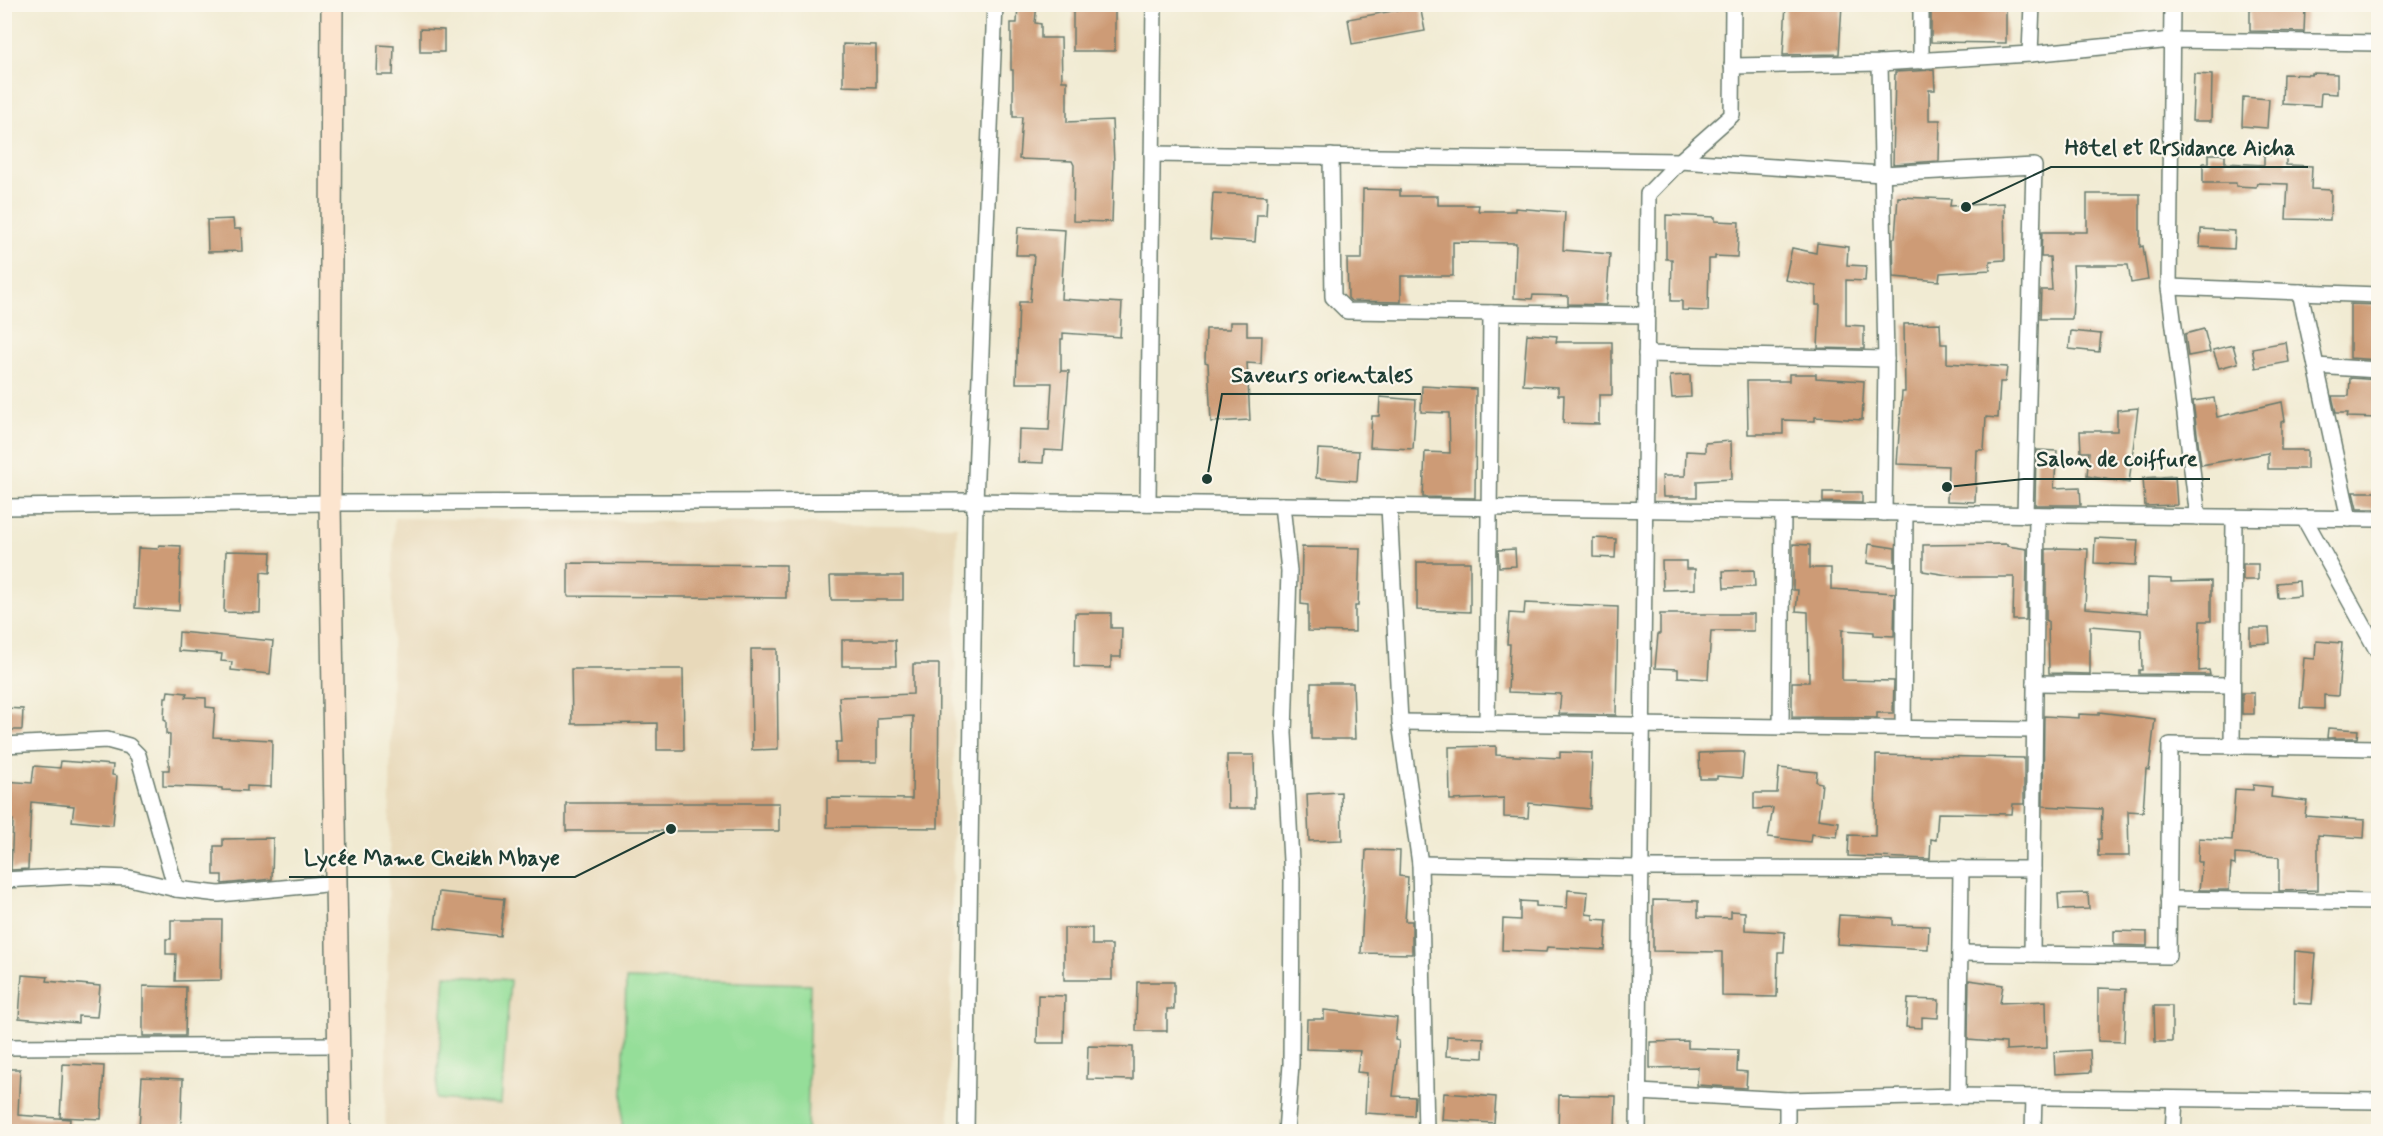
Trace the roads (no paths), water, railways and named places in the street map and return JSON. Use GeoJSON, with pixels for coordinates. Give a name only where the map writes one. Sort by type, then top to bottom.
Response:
{"type":"FeatureCollection","features":[{"type":"Feature","properties":{"kind":"main road"},"geometry":{"type":"LineString","coordinates":[[332,4],[330,503],[340,1131]]}},
{"type":"Feature","properties":{"kind":"street"},"geometry":{"type":"LineString","coordinates":[[966,1131],[975,501],[995,4]]}},
{"type":"Feature","properties":{"kind":"street"},"geometry":{"type":"LineString","coordinates":[[1148,503],[1154,4]]}},
{"type":"Feature","properties":{"kind":"street"},"geometry":{"type":"LineString","coordinates":[[1638,1131],[1648,194],[1680,161],[1732,115],[1733,4]]}},
{"type":"Feature","properties":{"kind":"street"},"geometry":{"type":"LineString","coordinates":[[1921,4],[1921,60]]}},
{"type":"Feature","properties":{"kind":"street"},"geometry":{"type":"LineString","coordinates":[[2030,54],[2032,4]]}},
{"type":"Feature","properties":{"kind":"street"},"geometry":{"type":"LineString","coordinates":[[2172,4],[2169,287],[2198,517]]}},
{"type":"Feature","properties":{"kind":"street"},"geometry":{"type":"LineString","coordinates":[[1732,66],[1880,63],[2030,54],[2172,40],[2379,43]]}},
{"type":"Feature","properties":{"kind":"street"},"geometry":{"type":"LineString","coordinates":[[1880,63],[1886,359],[1884,513]]}},
{"type":"Feature","properties":{"kind":"street"},"geometry":{"type":"LineString","coordinates":[[1152,154],[1680,161],[1882,174],[2034,166],[2031,515],[2035,683],[2032,954]]}},
{"type":"Feature","properties":{"kind":"street"},"geometry":{"type":"LineString","coordinates":[[1330,156],[1333,297],[1338,305],[1347,311],[1647,315]]}},
{"type":"Feature","properties":{"kind":"street"},"geometry":{"type":"LineString","coordinates":[[2169,287],[2379,295]]}},
{"type":"Feature","properties":{"kind":"street"},"geometry":{"type":"LineString","coordinates":[[2300,292],[2349,519]]}},
{"type":"Feature","properties":{"kind":"street"},"geometry":{"type":"LineString","coordinates":[[1487,723],[1491,313]]}},
{"type":"Feature","properties":{"kind":"street"},"geometry":{"type":"LineString","coordinates":[[1646,354],[1886,359]]}},
{"type":"Feature","properties":{"kind":"street"},"geometry":{"type":"LineString","coordinates":[[2316,366],[2379,370]]}},
{"type":"Feature","properties":{"kind":"street"},"geometry":{"type":"LineString","coordinates":[[4,507],[330,503],[975,501],[2379,519]]}},
{"type":"Feature","properties":{"kind":"street"},"geometry":{"type":"LineString","coordinates":[[1282,505],[1289,571],[1284,734],[1292,879],[1291,1064],[1286,1131]]}},
{"type":"Feature","properties":{"kind":"street"},"geometry":{"type":"LineString","coordinates":[[1389,506],[1400,722],[1420,864],[1426,1131]]}},
{"type":"Feature","properties":{"kind":"street"},"geometry":{"type":"LineString","coordinates":[[1780,726],[1783,512]]}},
{"type":"Feature","properties":{"kind":"street"},"geometry":{"type":"LineString","coordinates":[[1903,728],[1905,513]]}},
{"type":"Feature","properties":{"kind":"street"},"geometry":{"type":"LineString","coordinates":[[2232,746],[2234,518]]}},
{"type":"Feature","properties":{"kind":"street"},"geometry":{"type":"LineString","coordinates":[[2304,518],[2379,652]]}},
{"type":"Feature","properties":{"kind":"street"},"geometry":{"type":"LineString","coordinates":[[2035,683],[2232,686]]}},
{"type":"Feature","properties":{"kind":"street"},"geometry":{"type":"LineString","coordinates":[[1400,722],[2034,730]]}},
{"type":"Feature","properties":{"kind":"street"},"geometry":{"type":"LineString","coordinates":[[4,745],[107,740],[129,746],[138,755],[176,889]]}},
{"type":"Feature","properties":{"kind":"street"},"geometry":{"type":"LineString","coordinates":[[1960,953],[2168,956],[2170,745],[2379,748]]}},
{"type":"Feature","properties":{"kind":"street"},"geometry":{"type":"LineString","coordinates":[[1420,864],[1641,868],[2033,869]]}},
{"type":"Feature","properties":{"kind":"street"},"geometry":{"type":"LineString","coordinates":[[1958,1096],[1961,868]]}},
{"type":"Feature","properties":{"kind":"street"},"geometry":{"type":"LineString","coordinates":[[4,880],[77,876],[129,878],[176,889],[219,894],[336,883]]}},
{"type":"Feature","properties":{"kind":"street"},"geometry":{"type":"LineString","coordinates":[[2168,899],[2379,902]]}},
{"type":"Feature","properties":{"kind":"street"},"geometry":{"type":"LineString","coordinates":[[4,1047],[339,1045]]}},
{"type":"Feature","properties":{"kind":"street"},"geometry":{"type":"LineString","coordinates":[[1639,1092],[1787,1100],[1958,1096],[2379,1101]]}},
{"type":"Feature","properties":{"kind":"street"},"geometry":{"type":"LineString","coordinates":[[2033,1131],[2034,1097]]}},
{"type":"Feature","properties":{"kind":"street"},"geometry":{"type":"LineString","coordinates":[[2173,1131],[2175,1099]]}},
{"type":"Feature","properties":{"kind":"street"},"geometry":{"type":"LineString","coordinates":[[1787,1100],[1787,1131]]}},
{"type":"Feature","properties":{"kind":"place","name":"Hôtel et Rrsidance Aicha"},"geometry":{"type":"Point","coordinates":[1966,207]}},
{"type":"Feature","properties":{"kind":"place","name":"Saveurs orientales"},"geometry":{"type":"Point","coordinates":[1207,479]}},
{"type":"Feature","properties":{"kind":"place","name":"Salon de coiffure"},"geometry":{"type":"Point","coordinates":[1947,487]}},
{"type":"Feature","properties":{"kind":"place","name":"Lycée Mame Cheikh Mbaye"},"geometry":{"type":"Point","coordinates":[671,829]}}]}
